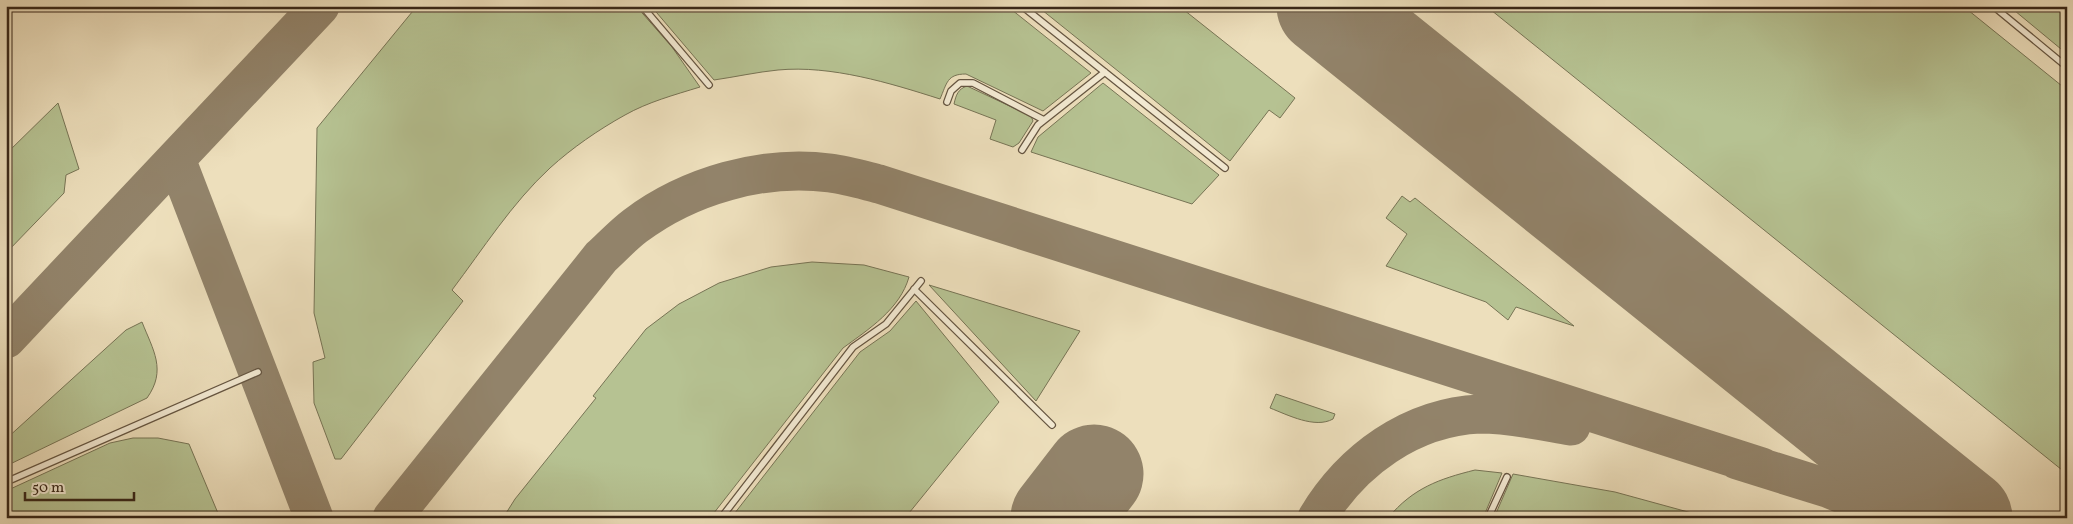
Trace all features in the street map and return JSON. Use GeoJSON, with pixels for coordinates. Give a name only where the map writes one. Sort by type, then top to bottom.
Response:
{"type":"FeatureCollection","features":[{"type":"Feature","properties":{"kind":"lane"},"geometry":{"type":"LineString","coordinates":[[642,6],[709,85]]}},
{"type":"Feature","properties":{"kind":"lane"},"geometry":{"type":"LineString","coordinates":[[1022,6],[1225,168]]}},
{"type":"Feature","properties":{"kind":"lane"},"geometry":{"type":"LineString","coordinates":[[1992,6],[2067,67]]}},
{"type":"Feature","properties":{"kind":"lane"},"geometry":{"type":"LineString","coordinates":[[1022,150],[1038,125],[1105,72]]}},
{"type":"Feature","properties":{"kind":"lane"},"geometry":{"type":"LineString","coordinates":[[948,102],[951,91],[960,83],[973,83],[1044,120]]}},
{"type":"Feature","properties":{"kind":"lane"},"geometry":{"type":"LineString","coordinates":[[720,518],[853,347],[886,324],[920,281]]}},
{"type":"Feature","properties":{"kind":"lane"},"geometry":{"type":"LineString","coordinates":[[914,289],[1052,425]]}},
{"type":"Feature","properties":{"kind":"lane"},"geometry":{"type":"LineString","coordinates":[[6,482],[258,372]]}},
{"type":"Feature","properties":{"kind":"lane"},"geometry":{"type":"LineString","coordinates":[[1488,518],[1507,477]]}},
{"type":"Feature","properties":{"kind":"green space"},"geometry":{"type":"Polygon","coordinates":[[[417,6],[636,6],[672,47],[700,87],[634,110],[615,121],[567,153],[536,182],[510,211],[452,290],[463,301],[341,459],[335,459],[314,403],[313,362],[325,358],[314,313],[317,128],[417,6]]]}},
{"type":"Feature","properties":{"kind":"green space"},"geometry":{"type":"Polygon","coordinates":[[[651,6],[1007,6],[1091,73],[1043,111],[966,74],[960,74],[951,78],[946,84],[940,99],[881,81],[819,70],[778,70],[714,80],[651,6]]]}},
{"type":"Feature","properties":{"kind":"green space"},"geometry":{"type":"Polygon","coordinates":[[[1037,6],[1179,6],[1295,98],[1280,118],[1269,110],[1230,161],[1037,6]]]}},
{"type":"Feature","properties":{"kind":"green space"},"geometry":{"type":"Polygon","coordinates":[[[1486,6],[1963,6],[2067,90],[2067,474],[1486,6]]]}},
{"type":"Feature","properties":{"kind":"green space"},"geometry":{"type":"Polygon","coordinates":[[[2009,6],[2067,6],[2067,54],[2009,6]]]}},
{"type":"Feature","properties":{"kind":"green space"},"geometry":{"type":"Polygon","coordinates":[[[1103,83],[1219,175],[1192,204],[1031,152],[1038,137],[1103,83]]]}},
{"type":"Feature","properties":{"kind":"green space"},"geometry":{"type":"Polygon","coordinates":[[[967,86],[1031,116],[1033,121],[1019,143],[1013,147],[990,139],[996,120],[954,104],[958,93],[967,86]]]}},
{"type":"Feature","properties":{"kind":"green space"},"geometry":{"type":"Polygon","coordinates":[[[58,103],[79,169],[66,175],[64,193],[6,253],[6,154],[58,103]]]}},
{"type":"Feature","properties":{"kind":"green space"},"geometry":{"type":"Polygon","coordinates":[[[1402,196],[1410,202],[1415,198],[1574,326],[1516,307],[1508,320],[1486,302],[1386,266],[1407,234],[1386,218],[1402,196]]]}},
{"type":"Feature","properties":{"kind":"green space"},"geometry":{"type":"Polygon","coordinates":[[[812,262],[864,265],[909,277],[899,299],[891,309],[873,326],[843,348],[710,518],[503,518],[515,499],[596,398],[593,396],[646,329],[679,304],[719,283],[771,267],[812,262]]]}},
{"type":"Feature","properties":{"kind":"green space"},"geometry":{"type":"Polygon","coordinates":[[[929,285],[1080,331],[1036,401],[929,285]]]}},
{"type":"Feature","properties":{"kind":"green space"},"geometry":{"type":"Polygon","coordinates":[[[916,301],[999,402],[905,518],[731,518],[860,352],[890,331],[916,301]]]}},
{"type":"Feature","properties":{"kind":"green space"},"geometry":{"type":"Polygon","coordinates":[[[142,322],[154,351],[157,369],[153,388],[147,398],[6,466],[6,439],[126,330],[142,322]]]}},
{"type":"Feature","properties":{"kind":"green space"},"geometry":{"type":"Polygon","coordinates":[[[1276,394],[1335,414],[1333,419],[1326,422],[1310,422],[1293,417],[1270,408],[1276,394]]]}},
{"type":"Feature","properties":{"kind":"green space"},"geometry":{"type":"Polygon","coordinates":[[[133,438],[158,438],[189,444],[220,518],[6,518],[6,491],[110,443],[133,438]]]}},
{"type":"Feature","properties":{"kind":"green space"},"geometry":{"type":"Polygon","coordinates":[[[1475,470],[1502,473],[1483,518],[1388,518],[1407,499],[1427,486],[1475,470]]]}},
{"type":"Feature","properties":{"kind":"green space"},"geometry":{"type":"Polygon","coordinates":[[[1513,474],[1615,492],[1710,518],[1494,518],[1513,474]]]}},
{"type":"Feature","properties":{"kind":"taxiway"},"geometry":{"type":"LineString","coordinates":[[6,339],[320,6]]}},
{"type":"Feature","properties":{"kind":"taxiway"},"geometry":{"type":"LineString","coordinates":[[176,159],[314,518]]}},
{"type":"Feature","properties":{"kind":"taxiway"},"geometry":{"type":"LineString","coordinates":[[392,518],[601,257],[626,233],[656,212],[702,189],[753,175],[805,171],[848,176],[879,184],[1762,467]]}},
{"type":"Feature","properties":{"kind":"taxiway"},"geometry":{"type":"LineString","coordinates":[[1317,518],[1331,497],[1366,460],[1386,445],[1430,423],[1455,417],[1492,414],[1571,426]]}},
{"type":"Feature","properties":{"kind":"taxiway"},"geometry":{"type":"LineString","coordinates":[[1737,460],[1830,489],[1898,518]]}},
{"type":"Feature","properties":{"kind":"runway"},"geometry":{"type":"LineString","coordinates":[[1326,6],[1963,518]]}},
{"type":"Feature","properties":{"kind":"runway"},"geometry":{"type":"LineString","coordinates":[[1060,518],[1094,474]]}}]}
